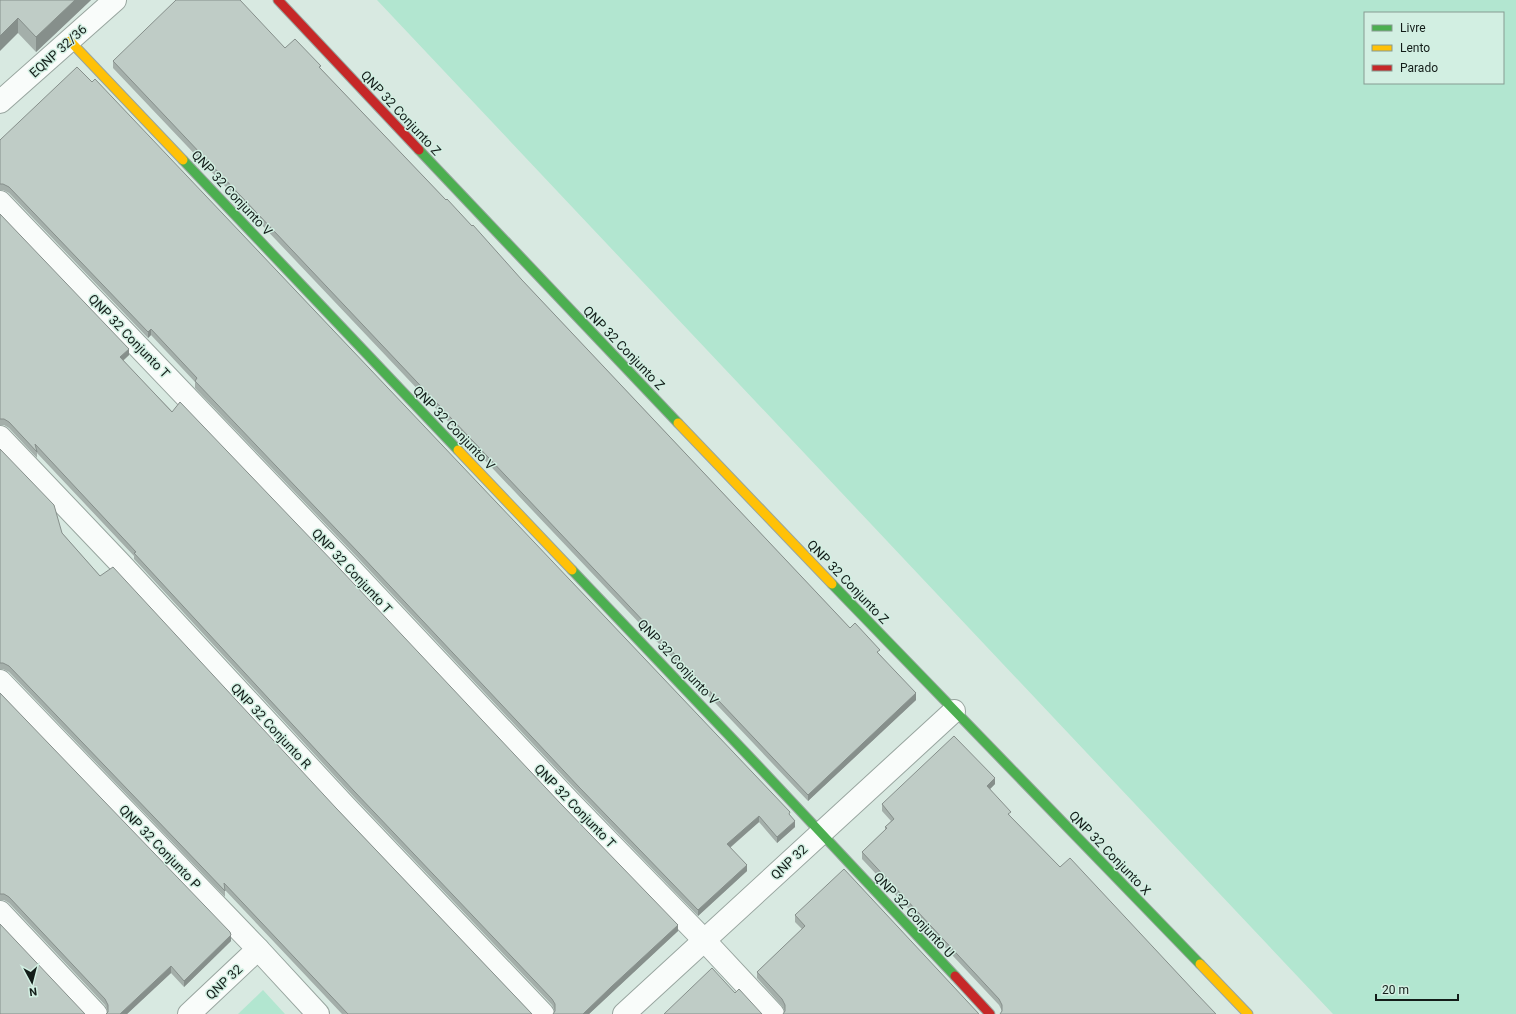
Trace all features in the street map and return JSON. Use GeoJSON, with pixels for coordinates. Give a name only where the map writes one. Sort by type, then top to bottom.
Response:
{"type":"FeatureCollection","features":[{"type":"Feature","properties":{"kind":"street","name":"EQNP 32/36"},"geometry":{"type":"LineString","coordinates":[[0,102],[115,0]]}},
{"type":"Feature","properties":{"kind":"street","name":"QNP 32 Conjunto Z"},"geometry":{"type":"LineString","coordinates":[[278,0],[463,198],[954,711]]}},
{"type":"Feature","properties":{"kind":"street","name":"QNP 32 Conjunto V"},"geometry":{"type":"LineString","coordinates":[[70,41],[681,684],[820,833]]}},
{"type":"Feature","properties":{"kind":"street","name":"QNP 32 Conjunto T"},"geometry":{"type":"LineString","coordinates":[[0,202],[773,1014]]}},
{"type":"Feature","properties":{"kind":"street","name":"QNP 32 Conjunto R"},"geometry":{"type":"LineString","coordinates":[[0,437],[345,806],[544,1014]]}},
{"type":"Feature","properties":{"kind":"street","name":"QNP 32 Conjunto P"},"geometry":{"type":"LineString","coordinates":[[0,681],[258,949],[318,1014]]}},
{"type":"Feature","properties":{"kind":"street","name":"QNP 32"},"geometry":{"type":"LineString","coordinates":[[624,1014],[954,711]]}},
{"type":"Feature","properties":{"kind":"street","name":"QNP 32 Conjunto X"},"geometry":{"type":"LineString","coordinates":[[954,711],[1248,1014]]}},
{"type":"Feature","properties":{"kind":"street","name":"QNP 32 Conjunto U"},"geometry":{"type":"LineString","coordinates":[[820,833],[990,1014]]}},
{"type":"Feature","properties":{"kind":"street"},"geometry":{"type":"LineString","coordinates":[[0,912],[96,1014]]}},
{"type":"Feature","properties":{"kind":"street","name":"QNP 32"},"geometry":{"type":"LineString","coordinates":[[189,1014],[258,949]]}},
{"type":"Feature","properties":{"kind":"green space"},"geometry":{"type":"Polygon","coordinates":[[[377,0],[1516,0],[1516,1014],[1333,1014],[377,0]]]}},
{"type":"Feature","properties":{"kind":"green space"},"geometry":{"type":"Polygon","coordinates":[[[263,990],[285,1014],[238,1014],[263,990]]]}},
{"type":"Feature","properties":{"kind":"building"},"geometry":{"type":"Polygon","coordinates":[[[0,0],[75,0],[36,37],[18,18],[0,36],[0,0]]]}},
{"type":"Feature","properties":{"kind":"building"},"geometry":{"type":"Polygon","coordinates":[[[176,0],[240,0],[285,48],[295,39],[321,66],[319,67],[446,200],[447,199],[472,226],[473,225],[522,280],[850,628],[855,623],[880,650],[877,652],[916,693],[808,795],[113,61],[176,0]]]}},
{"type":"Feature","properties":{"kind":"building"},"geometry":{"type":"Polygon","coordinates":[[[77,67],[92,82],[95,79],[790,812],[789,814],[795,821],[777,837],[759,816],[727,844],[747,865],[698,910],[579,787],[195,381],[197,378],[151,329],[148,332],[9,187],[0,184],[0,140],[77,67]]]}},
{"type":"Feature","properties":{"kind":"building"},"geometry":{"type":"Polygon","coordinates":[[[0,214],[129,349],[120,357],[172,412],[180,402],[340,569],[561,804],[678,925],[583,1014],[553,1014],[555,1011],[555,1004],[552,999],[354,791],[134,553],[136,552],[35,444],[37,452],[9,422],[4,419],[0,419],[0,214]]]}},
{"type":"Feature","properties":{"kind":"building"},"geometry":{"type":"Polygon","coordinates":[[[0,449],[54,505],[62,533],[100,576],[113,567],[336,808],[532,1014],[348,1014],[224,883],[225,891],[9,666],[0,663],[0,449]]]}},
{"type":"Feature","properties":{"kind":"building"},"geometry":{"type":"Polygon","coordinates":[[[0,693],[230,932],[231,935],[184,981],[171,966],[120,1014],[106,1014],[108,1012],[108,1005],[105,999],[9,897],[4,894],[0,894],[0,693]]]}},
{"type":"Feature","properties":{"kind":"building"},"geometry":{"type":"Polygon","coordinates":[[[954,736],[995,778],[987,786],[1011,812],[1008,814],[1060,867],[1070,858],[1216,1014],[1000,1014],[1002,1011],[1002,1005],[999,999],[862,852],[887,828],[885,827],[894,819],[882,804],[954,736]]]}},
{"type":"Feature","properties":{"kind":"building"},"geometry":{"type":"Polygon","coordinates":[[[844,869],[979,1014],[783,1014],[785,1011],[785,1005],[782,999],[757,972],[805,926],[795,915],[844,869]]]}},
{"type":"Feature","properties":{"kind":"building"},"geometry":{"type":"Polygon","coordinates":[[[0,924],[85,1014],[0,1014],[0,924]]]}},
{"type":"Feature","properties":{"kind":"building"},"geometry":{"type":"Polygon","coordinates":[[[712,968],[735,993],[739,989],[762,1014],[664,1014],[712,968]]]}},
{"type":"Feature","properties":{"kind":"traffic: fast"},"geometry":{"type":"LineString","coordinates":[[419,150],[678,423]]}},
{"type":"Feature","properties":{"kind":"traffic: fast"},"geometry":{"type":"LineString","coordinates":[[183,160],[458,450]]}},
{"type":"Feature","properties":{"kind":"traffic: fast"},"geometry":{"type":"LineString","coordinates":[[572,570],[955,976]]}},
{"type":"Feature","properties":{"kind":"traffic: fast"},"geometry":{"type":"LineString","coordinates":[[832,584],[1200,964]]}},
{"type":"Feature","properties":{"kind":"traffic: slow"},"geometry":{"type":"LineString","coordinates":[[70,41],[183,160]]}},
{"type":"Feature","properties":{"kind":"traffic: slow"},"geometry":{"type":"LineString","coordinates":[[678,423],[832,584]]}},
{"type":"Feature","properties":{"kind":"traffic: slow"},"geometry":{"type":"LineString","coordinates":[[458,450],[572,570]]}},
{"type":"Feature","properties":{"kind":"traffic: slow"},"geometry":{"type":"LineString","coordinates":[[1200,964],[1248,1014]]}},
{"type":"Feature","properties":{"kind":"traffic: jam"},"geometry":{"type":"LineString","coordinates":[[278,0],[419,150]]}},
{"type":"Feature","properties":{"kind":"traffic: jam"},"geometry":{"type":"LineString","coordinates":[[955,976],[990,1014]]}}]}
